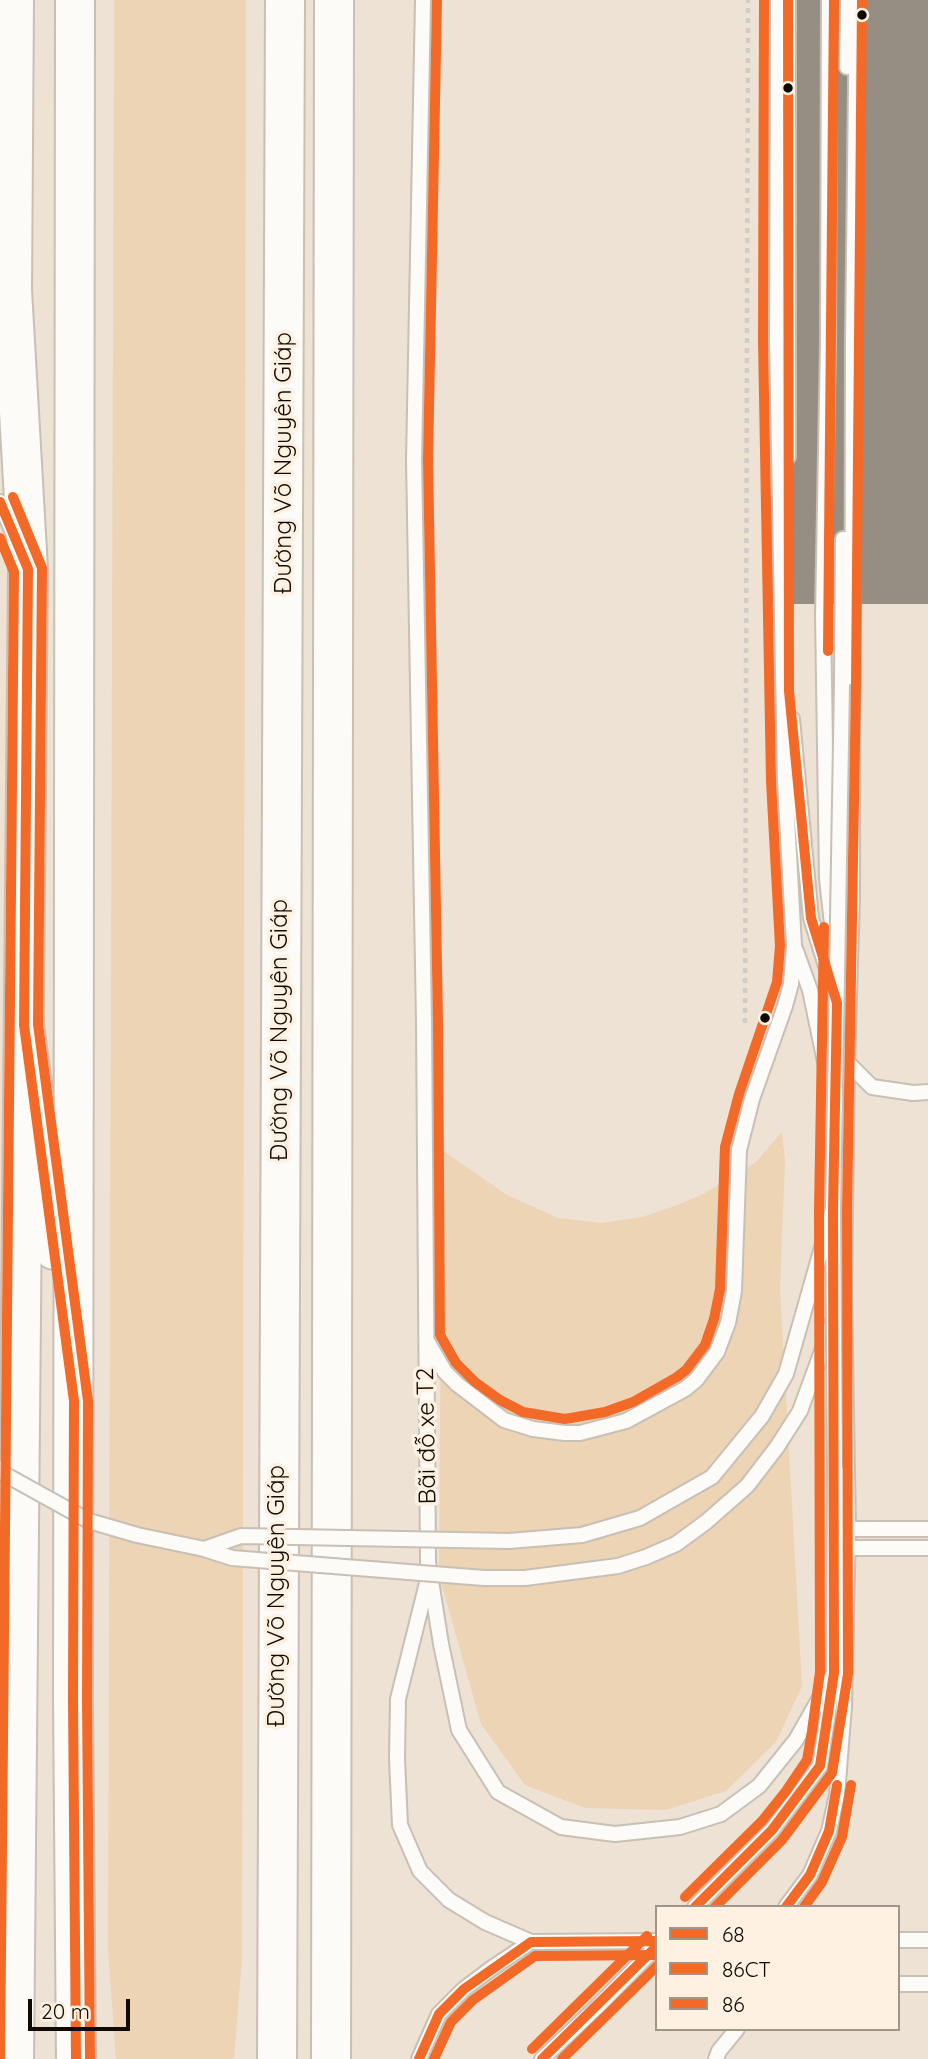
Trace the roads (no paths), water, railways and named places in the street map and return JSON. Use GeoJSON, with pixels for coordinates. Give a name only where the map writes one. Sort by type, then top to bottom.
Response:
{"type":"FeatureCollection","features":[{"type":"Feature","properties":{"kind":"main road"},"geometry":{"type":"LineString","coordinates":[[14,0],[12,290],[28,569],[14,2059]]}},
{"type":"Feature","properties":{"kind":"main road"},"geometry":{"type":"LineString","coordinates":[[75,0],[73,1699],[76,2059]]}},
{"type":"Feature","properties":{"kind":"main road","name":"Đường Võ Nguyên Giáp"},"geometry":{"type":"LineString","coordinates":[[276,2059],[285,0]]}},
{"type":"Feature","properties":{"kind":"main road","name":"Đường Võ Nguyên Giáp"},"geometry":{"type":"LineString","coordinates":[[331,2059],[334,0]]}},
{"type":"Feature","properties":{"kind":"main road"},"geometry":{"type":"LineString","coordinates":[[24,1025],[74,1401]]}},
{"type":"Feature","properties":{"kind":"lane","name":"Bãi đỗ xe T2"},"geometry":{"type":"LineString","coordinates":[[423,0],[414,460],[430,1570]]}},
{"type":"Feature","properties":{"kind":"lane"},"geometry":{"type":"LineString","coordinates":[[426,1339],[445,1371],[481,1404],[504,1420],[542,1430],[580,1433],[626,1421],[685,1389],[696,1380],[717,1352],[728,1324],[734,1291],[739,1150],[752,1099],[785,1006],[794,946],[785,795],[777,369],[778,0]]}},
{"type":"Feature","properties":{"kind":"lane"},"geometry":{"type":"LineString","coordinates":[[788,0],[789,691],[811,918],[837,1003]]}},
{"type":"Feature","properties":{"kind":"lane"},"geometry":{"type":"LineString","coordinates":[[829,0],[828,342],[823,615],[827,879],[846,1062],[872,1087],[913,1093],[928,1092]]}},
{"type":"Feature","properties":{"kind":"lane"},"geometry":{"type":"LineString","coordinates":[[697,1905],[772,1830],[820,1766],[834,1673],[833,1209],[848,0]]}},
{"type":"Feature","properties":{"kind":"lane"},"geometry":{"type":"LineString","coordinates":[[788,1905],[810,1875],[829,1831],[836,1796],[844,1706],[848,1529],[844,1289],[846,1062],[852,899],[853,342],[858,0]]}},
{"type":"Feature","properties":{"kind":"lane"},"geometry":{"type":"LineString","coordinates":[[0,502],[28,569]]}},
{"type":"Feature","properties":{"kind":"lane"},"geometry":{"type":"LineString","coordinates":[[794,946],[810,990],[820,1034],[845,1185]]}},
{"type":"Feature","properties":{"kind":"lane"},"geometry":{"type":"LineString","coordinates":[[204,1549],[241,1536],[509,1541],[582,1535],[640,1518],[712,1477],[762,1416],[786,1374],[833,1209]]}},
{"type":"Feature","properties":{"kind":"lane"},"geometry":{"type":"LineString","coordinates":[[0,1468],[6,1475],[89,1521],[137,1535],[204,1549],[232,1559],[484,1578],[525,1578],[618,1566],[676,1544],[747,1486],[778,1447],[800,1411],[844,1289]]}},
{"type":"Feature","properties":{"kind":"lane"},"geometry":{"type":"LineString","coordinates":[[848,1529],[928,1530]]}},
{"type":"Feature","properties":{"kind":"lane"},"geometry":{"type":"LineString","coordinates":[[847,1548],[928,1548]]}},
{"type":"Feature","properties":{"kind":"lane"},"geometry":{"type":"LineString","coordinates":[[430,1570],[441,1644],[459,1730],[498,1792],[562,1827],[615,1834],[680,1827],[721,1814],[759,1786],[796,1740],[834,1673]]}},
{"type":"Feature","properties":{"kind":"lane"},"geometry":{"type":"LineString","coordinates":[[430,1570],[398,1699],[400,1825],[420,1871],[449,1900],[485,1922],[531,1942],[655,1944]]}},
{"type":"Feature","properties":{"kind":"lane"},"geometry":{"type":"LineString","coordinates":[[0,1636],[18,1669]]}},
{"type":"Feature","properties":{"kind":"lane"},"geometry":{"type":"LineString","coordinates":[[900,1940],[928,1940]]}},
{"type":"Feature","properties":{"kind":"lane"},"geometry":{"type":"LineString","coordinates":[[419,2059],[439,2014],[464,1989],[531,1942]]}},
{"type":"Feature","properties":{"kind":"lane"},"geometry":{"type":"LineString","coordinates":[[542,2059],[655,1946]]}},
{"type":"Feature","properties":{"kind":"lane"},"geometry":{"type":"LineString","coordinates":[[900,1984],[928,1984]]}},
{"type":"Feature","properties":{"kind":"lane"},"geometry":{"type":"LineString","coordinates":[[716,2059],[719,2050],[735,2031]]}}]}
